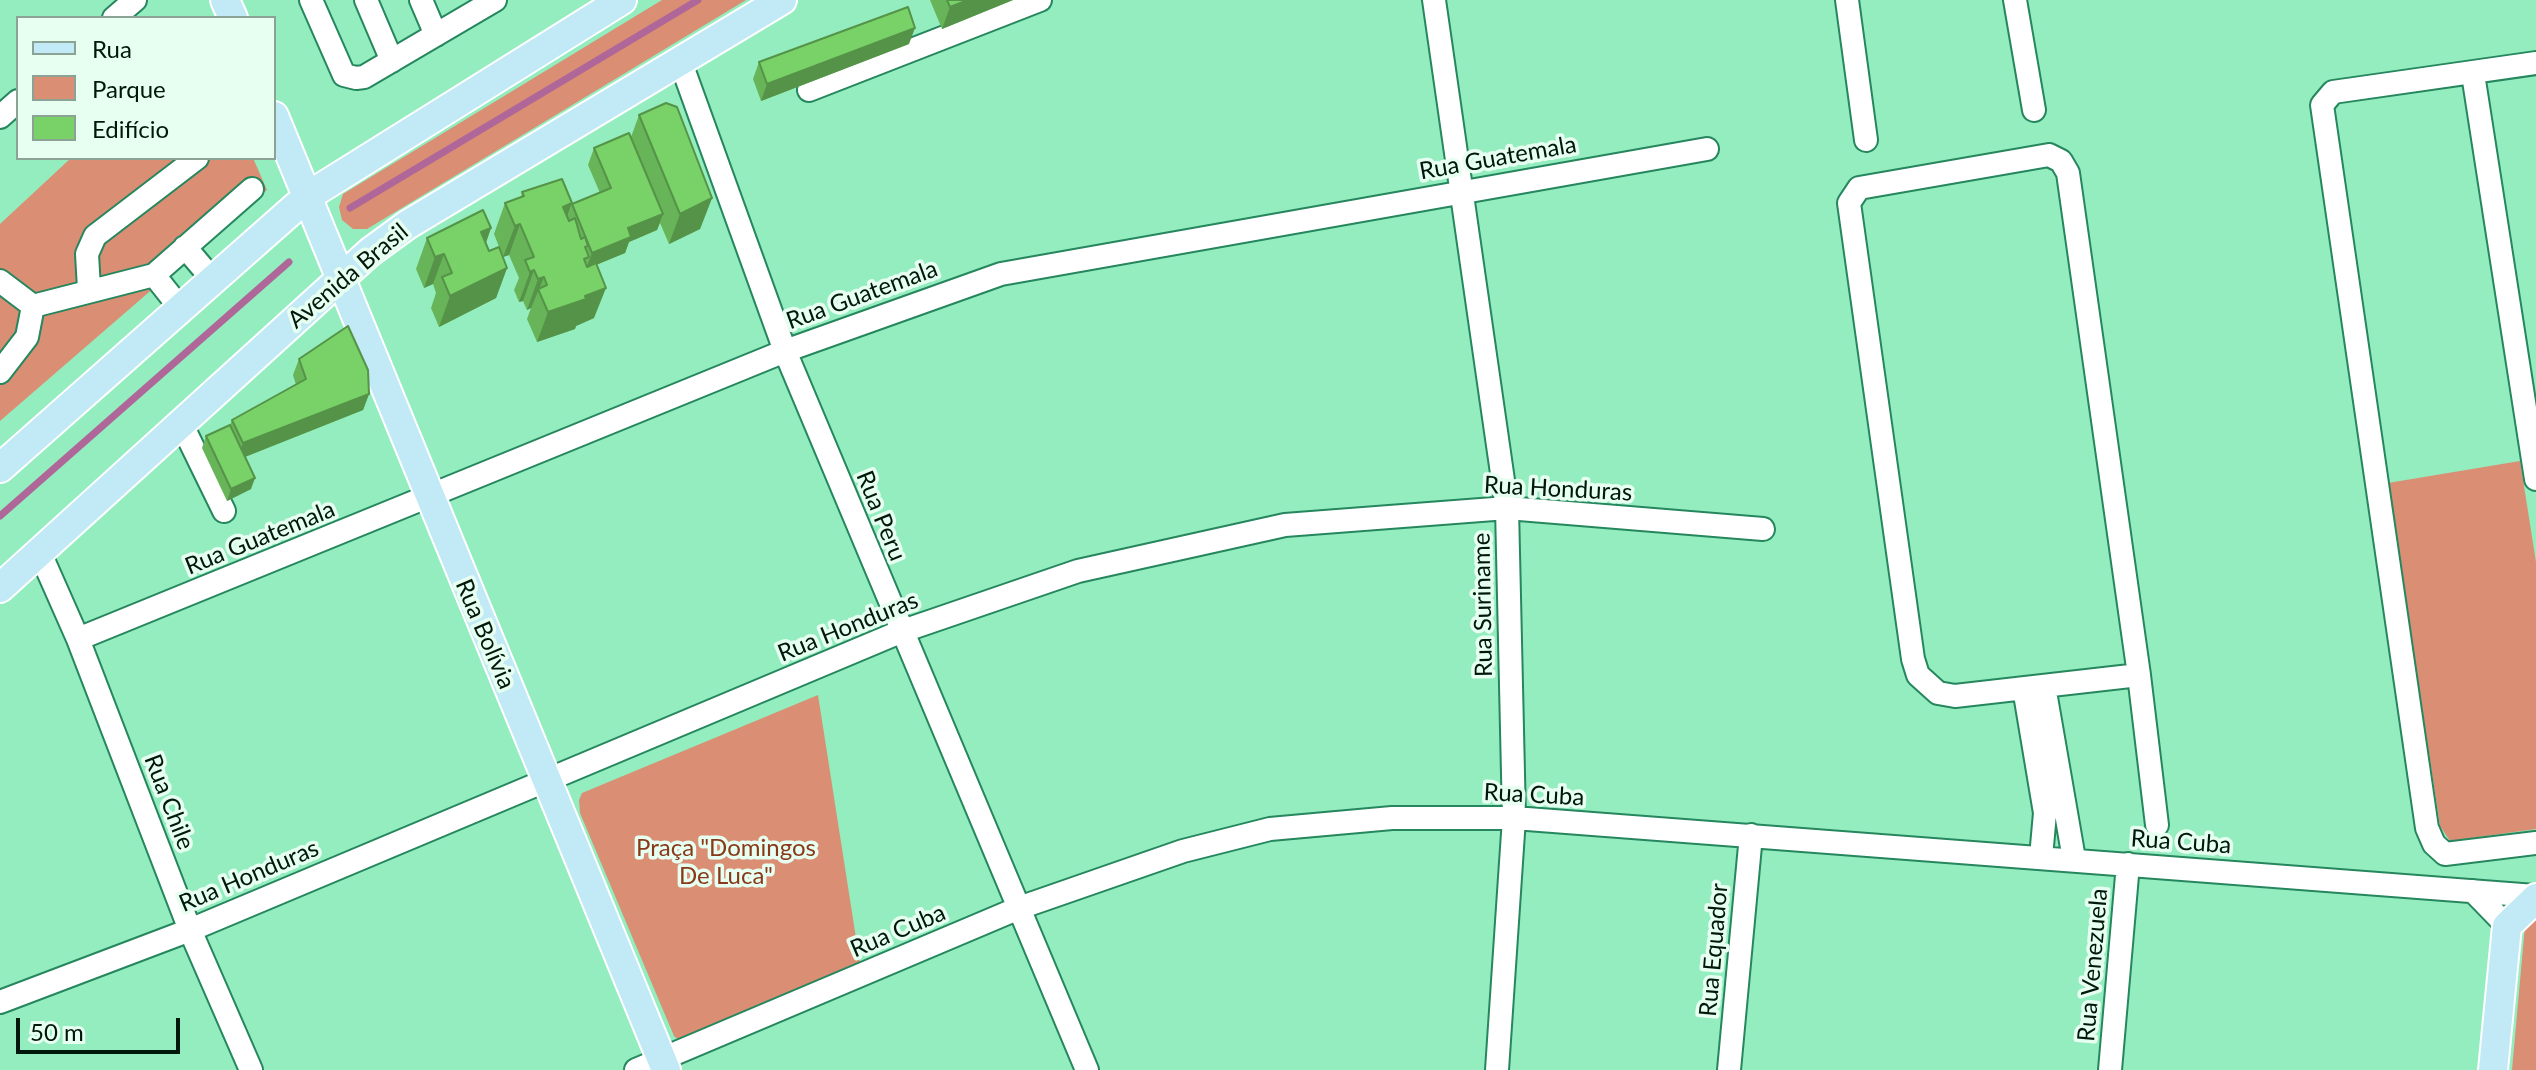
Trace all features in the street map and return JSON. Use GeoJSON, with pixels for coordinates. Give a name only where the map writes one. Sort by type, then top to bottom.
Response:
{"type":"FeatureCollection","features":[{"type":"Feature","properties":{"kind":"main road","name":"Avenida Brasil"},"geometry":{"type":"LineString","coordinates":[[0,588],[182,425],[340,277],[407,225],[782,0]]}},
{"type":"Feature","properties":{"kind":"main road"},"geometry":{"type":"LineString","coordinates":[[0,468],[308,196],[604,5]]}},
{"type":"Feature","properties":{"kind":"main road","name":"Rua Bolívia"},"geometry":{"type":"LineString","coordinates":[[276,121],[545,779],[654,1067]]}},
{"type":"Feature","properties":{"kind":"main road"},"geometry":{"type":"LineString","coordinates":[[2493,1070],[2507,926],[2536,897]]}},
{"type":"Feature","properties":{"kind":"street"},"geometry":{"type":"LineString","coordinates":[[116,16],[135,0]]}},
{"type":"Feature","properties":{"kind":"street"},"geometry":{"type":"LineString","coordinates":[[311,0],[344,75],[364,77],[484,3]]}},
{"type":"Feature","properties":{"kind":"street"},"geometry":{"type":"LineString","coordinates":[[366,0],[392,61]]}},
{"type":"Feature","properties":{"kind":"street"},"geometry":{"type":"LineString","coordinates":[[421,0],[436,35]]}},
{"type":"Feature","properties":{"kind":"street"},"geometry":{"type":"LineString","coordinates":[[809,90],[1040,0]]}},
{"type":"Feature","properties":{"kind":"street","name":"Rua Suriname"},"geometry":{"type":"LineString","coordinates":[[1434,0],[1507,508],[1514,818],[1497,1070]]}},
{"type":"Feature","properties":{"kind":"street"},"geometry":{"type":"LineString","coordinates":[[1847,0],[1866,140]]}},
{"type":"Feature","properties":{"kind":"street"},"geometry":{"type":"LineString","coordinates":[[2015,0],[2034,110]]}},
{"type":"Feature","properties":{"kind":"street","name":"Rua Peru"},"geometry":{"type":"LineString","coordinates":[[681,63],[785,351],[900,632],[1087,1070]]}},
{"type":"Feature","properties":{"kind":"street"},"geometry":{"type":"LineString","coordinates":[[2536,63],[2333,92],[2322,105],[2427,828],[2434,844],[2445,854],[2536,843]]}},
{"type":"Feature","properties":{"kind":"street"},"geometry":{"type":"LineString","coordinates":[[2473,74],[2536,479]]}},
{"type":"Feature","properties":{"kind":"street"},"geometry":{"type":"LineString","coordinates":[[0,117],[16,103]]}},
{"type":"Feature","properties":{"kind":"street","name":"Rua Guatemala"},"geometry":{"type":"LineString","coordinates":[[78,639],[785,351],[1001,274],[1461,190],[1707,149]]}},
{"type":"Feature","properties":{"kind":"street"},"geometry":{"type":"LineString","coordinates":[[2139,675],[1955,696],[1938,693],[1918,675],[1913,659],[1849,203],[1859,188],[2049,155],[2061,161],[2068,173],[2139,675],[2157,825]]}},
{"type":"Feature","properties":{"kind":"street"},"geometry":{"type":"LineString","coordinates":[[89,289],[87,254],[95,236],[194,160]]}},
{"type":"Feature","properties":{"kind":"street"},"geometry":{"type":"LineString","coordinates":[[33,306],[89,289],[154,275],[252,189]]}},
{"type":"Feature","properties":{"kind":"street"},"geometry":{"type":"LineString","coordinates":[[185,247],[213,280]]}},
{"type":"Feature","properties":{"kind":"street"},"geometry":{"type":"LineString","coordinates":[[154,275],[181,309]]}},
{"type":"Feature","properties":{"kind":"street"},"geometry":{"type":"LineString","coordinates":[[0,281],[33,306]]}},
{"type":"Feature","properties":{"kind":"street"},"geometry":{"type":"LineString","coordinates":[[0,372],[27,337],[33,306]]}},
{"type":"Feature","properties":{"kind":"street"},"geometry":{"type":"LineString","coordinates":[[182,425],[224,511]]}},
{"type":"Feature","properties":{"kind":"street","name":"Rua Honduras"},"geometry":{"type":"LineString","coordinates":[[0,1002],[190,930],[900,632],[1078,571],[1285,525],[1507,508],[1763,529]]}},
{"type":"Feature","properties":{"kind":"street","name":"Rua Chile"},"geometry":{"type":"LineString","coordinates":[[40,553],[78,639],[190,930],[251,1070]]}},
{"type":"Feature","properties":{"kind":"street"},"geometry":{"type":"LineString","coordinates":[[2034,687],[2045,813],[2041,857]]}},
{"type":"Feature","properties":{"kind":"street"},"geometry":{"type":"LineString","coordinates":[[2034,687],[2074,859]]}},
{"type":"Feature","properties":{"kind":"street","name":"Rua Cuba"},"geometry":{"type":"LineString","coordinates":[[654,1067],[1019,908],[1183,851],[1270,829],[1392,818],[1514,818],[2536,897]]}},
{"type":"Feature","properties":{"kind":"street","name":"Rua Equador"},"geometry":{"type":"LineString","coordinates":[[1729,1070],[1751,835]]}},
{"type":"Feature","properties":{"kind":"street","name":"Rua Venezuela"},"geometry":{"type":"LineString","coordinates":[[2110,1070],[2128,864]]}},
{"type":"Feature","properties":{"kind":"street"},"geometry":{"type":"LineString","coordinates":[[2473,891],[2507,926]]}},
{"type":"Feature","properties":{"kind":"green space"},"geometry":{"type":"Polygon","coordinates":[[[662,0],[746,0],[367,229],[353,229],[342,220],[339,207],[343,194],[662,0]]]}},
{"type":"Feature","properties":{"kind":"green space"},"geometry":{"type":"Polygon","coordinates":[[[69,160],[254,160],[267,190],[0,421],[0,224],[69,160]]]}},
{"type":"Feature","properties":{"kind":"green space"},"geometry":{"type":"Polygon","coordinates":[[[2520,461],[2536,562],[2536,829],[2450,841],[2440,826],[2388,483],[2520,461]]]}},
{"type":"Feature","properties":{"kind":"green space","name":"Praça \"Domingos De Luca\""},"geometry":{"type":"Polygon","coordinates":[[[818,695],[861,970],[680,1041],[674,1036],[580,813],[579,800],[582,793],[818,695]]]}},
{"type":"Feature","properties":{"kind":"green space"},"geometry":{"type":"Polygon","coordinates":[[[2526,914],[2536,915],[2536,1070],[2512,1070],[2526,914]]]}},
{"type":"Feature","properties":{"kind":"building"},"geometry":{"type":"Polygon","coordinates":[[[947,0],[968,0],[950,7],[947,0]]]}},
{"type":"Feature","properties":{"kind":"building"},"geometry":{"type":"Polygon","coordinates":[[[908,7],[915,28],[767,84],[759,62],[908,7]]]}},
{"type":"Feature","properties":{"kind":"building"},"geometry":{"type":"Polygon","coordinates":[[[666,103],[677,107],[712,198],[680,214],[639,115],[666,103]]]}},
{"type":"Feature","properties":{"kind":"building"},"geometry":{"type":"Polygon","coordinates":[[[629,133],[663,214],[628,228],[631,237],[592,253],[572,204],[611,188],[594,148],[629,133]]]}},
{"type":"Feature","properties":{"kind":"building"},"geometry":{"type":"Polygon","coordinates":[[[562,179],[572,203],[563,207],[569,221],[575,218],[581,239],[585,237],[588,246],[585,247],[589,257],[584,259],[587,267],[596,263],[606,288],[585,296],[586,299],[548,312],[538,289],[547,285],[544,277],[538,279],[534,270],[530,272],[525,260],[534,257],[520,224],[515,226],[505,203],[524,196],[522,192],[562,179]]]}},
{"type":"Feature","properties":{"kind":"building"},"geometry":{"type":"Polygon","coordinates":[[[483,210],[491,228],[481,232],[489,251],[499,247],[507,268],[450,296],[442,277],[452,273],[444,254],[435,257],[427,238],[483,210]]]}},
{"type":"Feature","properties":{"kind":"building"},"geometry":{"type":"Polygon","coordinates":[[[348,326],[368,370],[369,394],[243,443],[232,420],[306,379],[299,359],[348,326]]]}},
{"type":"Feature","properties":{"kind":"building"},"geometry":{"type":"Polygon","coordinates":[[[230,425],[255,478],[231,489],[206,436],[230,425]]]}},
{"type":"Feature","properties":{"kind":"waterway"},"geometry":{"type":"LineString","coordinates":[[350,208],[698,0]]}},
{"type":"Feature","properties":{"kind":"waterway"},"geometry":{"type":"LineString","coordinates":[[0,516],[289,262]]}}]}
